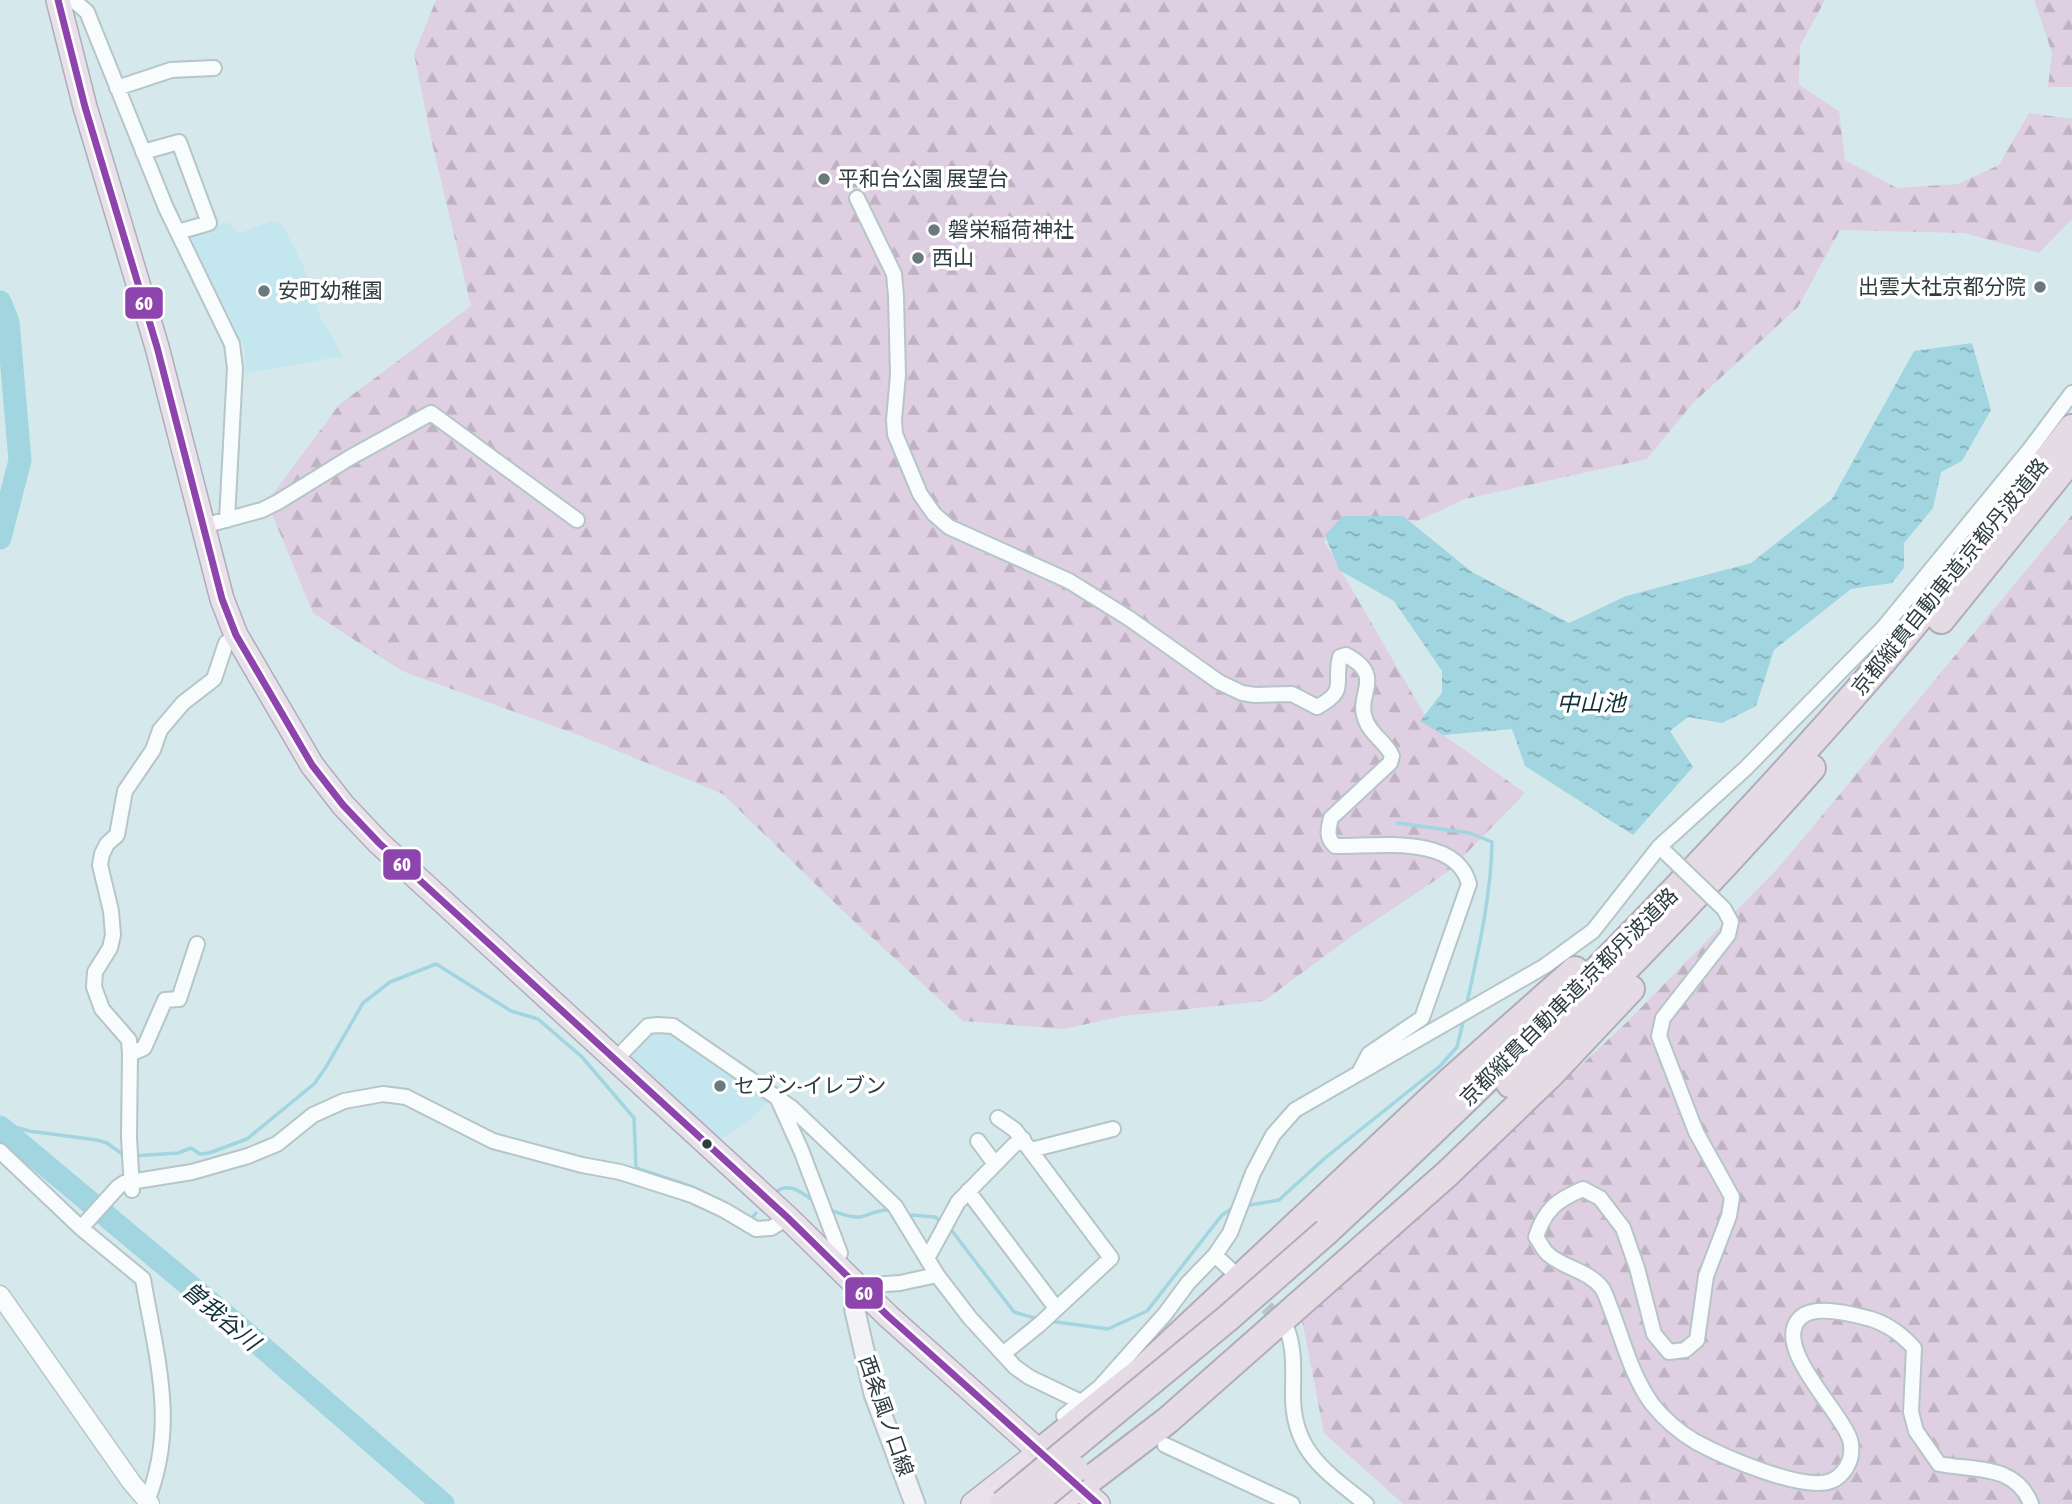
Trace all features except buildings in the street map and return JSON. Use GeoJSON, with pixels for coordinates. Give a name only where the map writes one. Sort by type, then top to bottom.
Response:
{"type":"FeatureCollection","features":[{"type":"Feature","properties":{"kind":"highway"},"geometry":{"type":"LineString","coordinates":[[58,0],[85,107],[157,347],[222,599],[236,635],[312,765],[343,805],[379,843],[788,1218],[835,1266],[1041,1451],[1079,1499],[1447,1174],[1549,1076],[1665,952],[1722,868]]}},
{"type":"Feature","properties":{"kind":"highway","name":"京都縦貫自動車道;京都丹波道路"},"geometry":{"type":"LineString","coordinates":[[1033,1504],[1267,1308],[1434,1132],[1581,988],[1816,738],[1960,569],[2072,428]]}},
{"type":"Feature","properties":{"kind":"highway","name":"京都縦貫自動車道;京都丹波道路"},"geometry":{"type":"LineString","coordinates":[[1003,1504],[1228,1318],[1333,1238],[1455,1136],[1594,1001],[1722,868],[1911,655],[2072,458]]}},
{"type":"Feature","properties":{"kind":"highway"},"geometry":{"type":"LineString","coordinates":[[972,1504],[1142,1370],[1450,1081],[1633,919],[1816,738]]}},
{"type":"Feature","properties":{"kind":"main road","name":"西条風ノ口線"},"geometry":{"type":"LineString","coordinates":[[857,1286],[855,1311],[869,1379],[915,1504]]}},
{"type":"Feature","properties":{"kind":"street"},"geometry":{"type":"LineString","coordinates":[[74,0],[87,12],[143,152],[232,344],[234,355],[227,520]]}},
{"type":"Feature","properties":{"kind":"street"},"geometry":{"type":"LineString","coordinates":[[117,88],[171,70],[214,68]]}},
{"type":"Feature","properties":{"kind":"street"},"geometry":{"type":"LineString","coordinates":[[143,152],[179,142],[209,223],[178,232]]}},
{"type":"Feature","properties":{"kind":"street"},"geometry":{"type":"LineString","coordinates":[[857,198],[894,274],[897,296],[898,374],[895,434],[920,494],[948,527],[1069,581],[1130,618],[1219,682],[1242,693],[1292,694],[1317,707],[1331,700],[1337,690],[1340,657],[1346,655],[1353,659],[1361,664],[1366,672],[1368,682],[1363,710],[1365,720],[1392,756],[1390,763],[1331,818],[1329,841],[1335,846],[1393,844],[1421,848],[1453,859],[1466,874],[1469,884],[1422,1018],[1369,1054],[1360,1071]]}},
{"type":"Feature","properties":{"kind":"street"},"geometry":{"type":"LineString","coordinates":[[1041,1451],[1055,1423],[1100,1387],[1215,1255],[1230,1233],[1253,1173],[1273,1135],[1295,1110],[1545,966],[1593,931],[1662,850],[1884,627],[2030,449],[2072,393]]}},
{"type":"Feature","properties":{"kind":"street"},"geometry":{"type":"LineString","coordinates":[[203,526],[262,510],[431,413],[577,520]]}},
{"type":"Feature","properties":{"kind":"street"},"geometry":{"type":"LineString","coordinates":[[127,1183],[130,1040],[102,1009],[94,987],[94,972],[110,948],[113,935],[111,911],[100,865],[102,853],[117,835],[125,790],[153,751],[160,730],[172,714],[214,679],[226,643],[236,635]]}},
{"type":"Feature","properties":{"kind":"street"},"geometry":{"type":"LineString","coordinates":[[1662,850],[1724,909],[1731,922],[1728,935],[1663,1018],[1659,1036],[1696,1132],[1732,1197],[1729,1216],[1706,1276],[1697,1340],[1685,1350],[1669,1352],[1654,1334],[1637,1268],[1623,1228],[1600,1198],[1583,1189],[1561,1198],[1542,1219],[1536,1237],[1548,1255],[1584,1273],[1602,1288],[1637,1381],[1669,1423],[1695,1441],[1742,1465],[1806,1482],[1830,1481],[1843,1472],[1850,1461],[1850,1438],[1814,1384],[1791,1339],[1794,1324],[1804,1314],[1816,1310],[1853,1314],[1887,1324],[1914,1348],[1912,1412],[1916,1431],[1939,1464],[1991,1470],[2015,1479],[2027,1492],[2031,1504]]}},
{"type":"Feature","properties":{"kind":"street"},"geometry":{"type":"LineString","coordinates":[[130,1054],[144,1048],[165,1000],[179,999],[197,944]]}},
{"type":"Feature","properties":{"kind":"street"},"geometry":{"type":"LineString","coordinates":[[615,1060],[648,1026],[673,1026],[777,1097],[895,1206],[937,1275],[970,1318],[1003,1354],[1029,1377],[1081,1402]]}},
{"type":"Feature","properties":{"kind":"street"},"geometry":{"type":"LineString","coordinates":[[83,1224],[127,1183],[192,1172],[248,1156],[277,1144],[327,1107],[359,1097],[391,1093],[406,1097],[493,1141],[582,1166],[620,1172],[692,1195],[756,1229],[771,1228],[788,1218]]}},
{"type":"Feature","properties":{"kind":"street"},"geometry":{"type":"LineString","coordinates":[[777,1097],[801,1150],[840,1253],[835,1266]]}},
{"type":"Feature","properties":{"kind":"street"},"geometry":{"type":"LineString","coordinates":[[998,1118],[1015,1130],[1027,1144],[1111,1258],[1003,1354]]}},
{"type":"Feature","properties":{"kind":"street"},"geometry":{"type":"LineString","coordinates":[[928,1258],[958,1202],[995,1164],[1027,1144],[1113,1129]]}},
{"type":"Feature","properties":{"kind":"street"},"geometry":{"type":"LineString","coordinates":[[978,1141],[995,1164]]}},
{"type":"Feature","properties":{"kind":"street"},"geometry":{"type":"LineString","coordinates":[[0,1151],[143,1279],[163,1396],[164,1429],[149,1503]]}},
{"type":"Feature","properties":{"kind":"street"},"geometry":{"type":"LineString","coordinates":[[968,1191],[1048,1316]]}},
{"type":"Feature","properties":{"kind":"street"},"geometry":{"type":"LineString","coordinates":[[1215,1255],[1232,1270]]}},
{"type":"Feature","properties":{"kind":"street"},"geometry":{"type":"LineString","coordinates":[[857,1286],[900,1283],[937,1275]]}},
{"type":"Feature","properties":{"kind":"street"},"geometry":{"type":"LineString","coordinates":[[0,1295],[132,1483],[149,1503]]}},
{"type":"Feature","properties":{"kind":"street"},"geometry":{"type":"LineString","coordinates":[[1287,1329],[1293,1344],[1292,1411],[1300,1440],[1315,1461],[1366,1504]]}},
{"type":"Feature","properties":{"kind":"street"},"geometry":{"type":"LineString","coordinates":[[1165,1445],[1292,1504]]}},
{"type":"Feature","properties":{"kind":"shaded area","name":"安町幼稚園"},"geometry":{"type":"Polygon","coordinates":[[[272,221],[282,224],[303,265],[320,316],[343,356],[245,374],[245,352],[241,341],[190,236],[227,222],[240,233],[272,221]]]}},
{"type":"Feature","properties":{"kind":"shaded area"},"geometry":{"type":"Polygon","coordinates":[[[670,1032],[712,1059],[768,1101],[752,1119],[717,1141],[633,1065],[632,1054],[647,1037],[654,1033],[670,1032]]]}},
{"type":"Feature","properties":{"kind":"green space"},"geometry":{"type":"Polygon","coordinates":[[[436,0],[1825,0],[1800,46],[1799,85],[1839,111],[1845,160],[1897,188],[1958,184],[1999,165],[2029,113],[2072,119],[2072,219],[2039,253],[1964,233],[1840,230],[1798,307],[1693,403],[1647,459],[1465,499],[1418,521],[1351,516],[1324,541],[1431,726],[1525,793],[1449,871],[1352,936],[1264,1001],[1123,1016],[1064,1029],[963,1021],[843,911],[723,794],[581,736],[402,671],[313,613],[267,502],[339,405],[471,306],[414,54],[436,0]]]}},
{"type":"Feature","properties":{"kind":"green space"},"geometry":{"type":"Polygon","coordinates":[[[2034,0],[2072,0],[2072,87],[2048,87],[2052,53],[2034,0]]]}},
{"type":"Feature","properties":{"kind":"green space"},"geometry":{"type":"Polygon","coordinates":[[[2072,515],[2072,1504],[1403,1504],[1324,1433],[1302,1320],[1441,1196],[1626,1023],[1780,866],[2072,515]]]}},
{"type":"Feature","properties":{"kind":"water","name":"中山池"},"geometry":{"type":"Polygon","coordinates":[[[1972,343],[1991,410],[1962,461],[1941,472],[1933,508],[1904,543],[1904,568],[1892,583],[1851,589],[1774,650],[1756,706],[1722,723],[1688,717],[1670,731],[1693,767],[1633,835],[1525,766],[1512,729],[1443,735],[1420,721],[1442,693],[1442,671],[1394,601],[1339,570],[1325,535],[1343,516],[1403,516],[1472,572],[1569,623],[1626,596],[1751,563],[1832,499],[1914,351],[1972,343]]]}},
{"type":"Feature","properties":{"kind":"waterway","name":"曽我谷川"},"geometry":{"type":"LineString","coordinates":[[0,302],[8,322],[20,460],[0,538]]}},
{"type":"Feature","properties":{"kind":"waterway"},"geometry":{"type":"LineString","coordinates":[[1398,823],[1470,833],[1492,842],[1486,904],[1466,1007]]}},
{"type":"Feature","properties":{"kind":"waterway"},"geometry":{"type":"LineString","coordinates":[[133,1156],[178,1153],[191,1148],[200,1154],[209,1153],[247,1139],[314,1084],[363,1003],[390,982],[436,964],[511,1011],[538,1019],[582,1057],[634,1118],[636,1168],[709,1195]]}},
{"type":"Feature","properties":{"kind":"waterway"},"geometry":{"type":"LineString","coordinates":[[1244,1206],[1279,1200],[1325,1158],[1440,1066],[1457,1047],[1464,1018]]}},
{"type":"Feature","properties":{"kind":"waterway","name":"曽我谷川"},"geometry":{"type":"LineString","coordinates":[[0,1127],[238,1326],[443,1504]]}},
{"type":"Feature","properties":{"kind":"waterway"},"geometry":{"type":"LineString","coordinates":[[0,1128],[15,1127],[97,1140],[107,1143],[125,1156]]}},
{"type":"Feature","properties":{"kind":"waterway"},"geometry":{"type":"LineString","coordinates":[[774,1193],[790,1188],[814,1201]]}},
{"type":"Feature","properties":{"kind":"waterway"},"geometry":{"type":"LineString","coordinates":[[1049,1321],[1108,1329],[1147,1311],[1222,1215],[1233,1208]]}},
{"type":"Feature","properties":{"kind":"waterway"},"geometry":{"type":"LineString","coordinates":[[830,1210],[856,1217],[890,1210]]}},
{"type":"Feature","properties":{"kind":"waterway"},"geometry":{"type":"LineString","coordinates":[[749,1218],[756,1213]]}},
{"type":"Feature","properties":{"kind":"waterway"},"geometry":{"type":"LineString","coordinates":[[912,1215],[935,1217],[943,1223]]}},
{"type":"Feature","properties":{"kind":"waterway"},"geometry":{"type":"LineString","coordinates":[[949,1227],[1014,1312],[1038,1319]]}},
{"type":"Feature","properties":{"kind":"tunnel"},"geometry":{"type":"LineString","coordinates":[[1252,1292],[1284,1325]]}},
{"type":"Feature","properties":{"kind":"transit line","name":"60"},"geometry":{"type":"LineString","coordinates":[[58,0],[85,107],[157,347],[222,599],[236,635],[312,765],[343,805],[379,843],[788,1218],[888,1316],[1098,1504]]}},
{"type":"Feature","properties":{"kind":"place","name":"平和台公園 展望台"},"geometry":{"type":"Point","coordinates":[824,179]}},
{"type":"Feature","properties":{"kind":"place","name":"磐栄稲荷神社"},"geometry":{"type":"Point","coordinates":[934,230]}},
{"type":"Feature","properties":{"kind":"place","name":"西山"},"geometry":{"type":"Point","coordinates":[918,258]}},
{"type":"Feature","properties":{"kind":"place","name":"出雲大社京都分院"},"geometry":{"type":"Point","coordinates":[2040,287]}},
{"type":"Feature","properties":{"kind":"place","name":"安町幼稚園"},"geometry":{"type":"Point","coordinates":[264,291]}},
{"type":"Feature","properties":{"kind":"place","name":"セブン-イレブン"},"geometry":{"type":"Point","coordinates":[720,1086]}}]}
